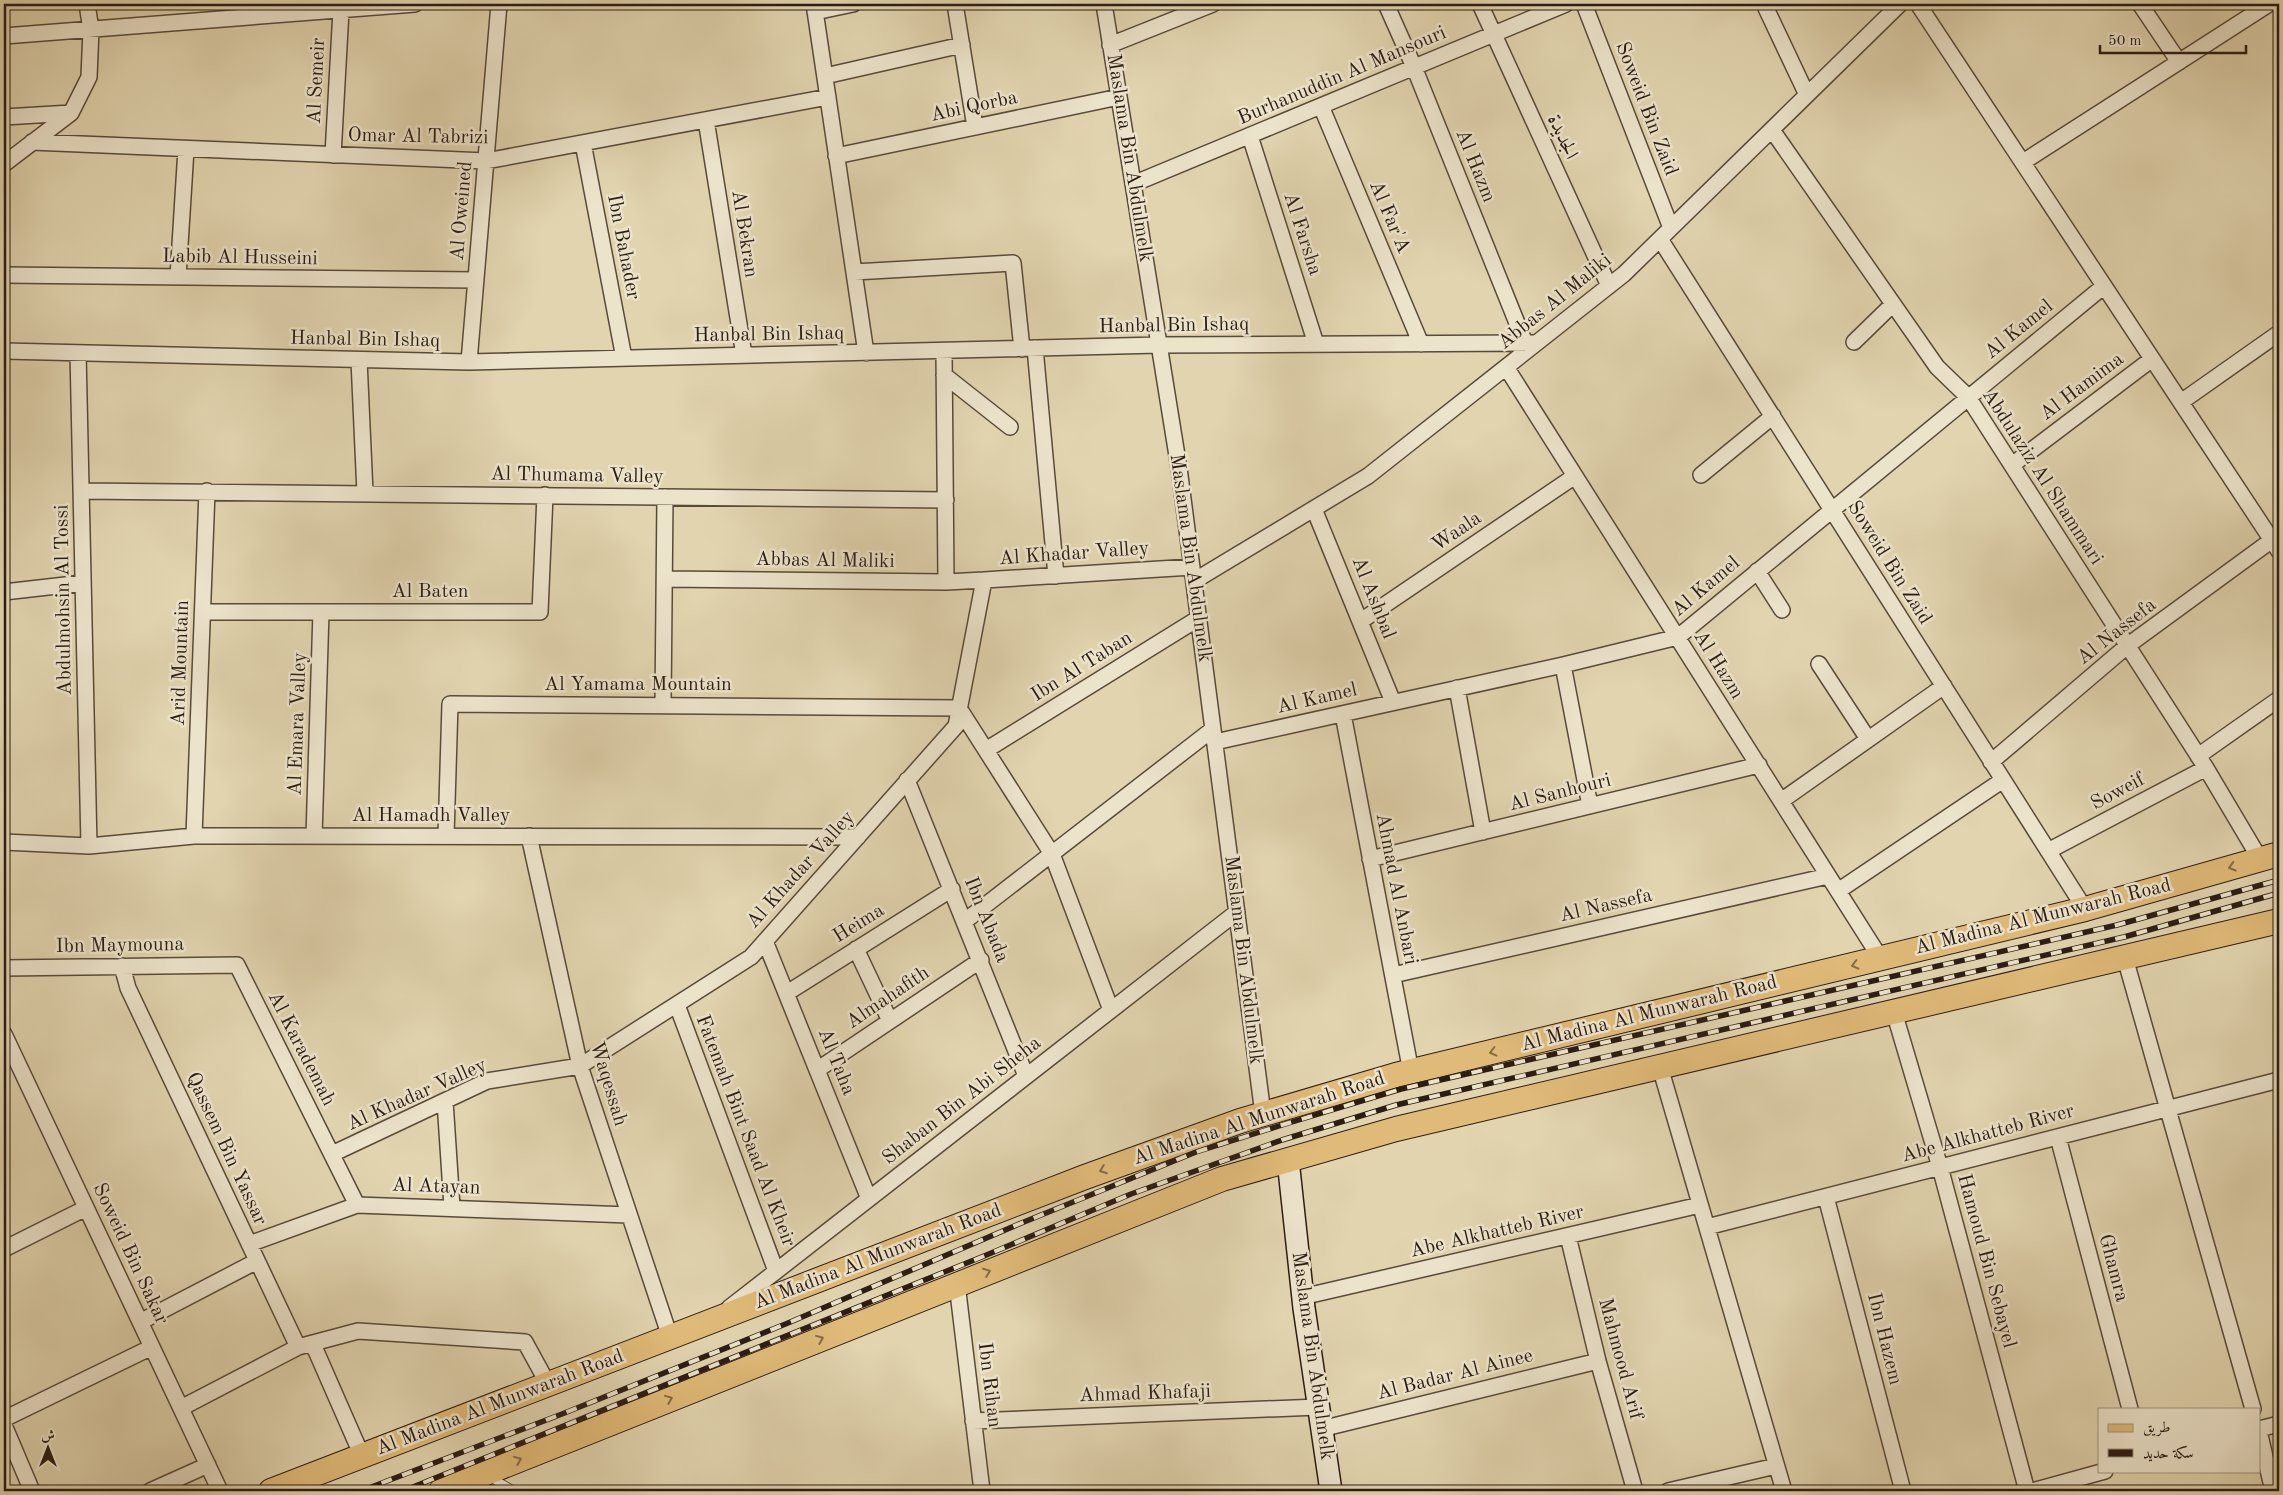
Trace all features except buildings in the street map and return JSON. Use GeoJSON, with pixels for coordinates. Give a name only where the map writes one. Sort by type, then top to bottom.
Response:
{"type":"FeatureCollection","features":[{"type":"Feature","properties":{"kind":"main road","name":"Al Madina Al Munwarah Road"},"geometry":{"type":"LineString","coordinates":[[271,1491],[1075,1180],[1263,1114],[1411,1072],[2085,910],[2270,856]]}},
{"type":"Feature","properties":{"kind":"main road"},"geometry":{"type":"LineString","coordinates":[[441,1491],[1222,1179],[1396,1129],[2279,921]]}},
{"type":"Feature","properties":{"kind":"main road","name":"Maslama Bin Abdulmelk"},"geometry":{"type":"LineString","coordinates":[[1288,1160],[1302,1297],[1331,1491]]}},
{"type":"Feature","properties":{"kind":"street"},"geometry":{"type":"LineString","coordinates":[[4,164],[71,113],[89,76],[91,30],[87,4]]}},
{"type":"Feature","properties":{"kind":"street"},"geometry":{"type":"LineString","coordinates":[[4,36],[412,4]]}},
{"type":"Feature","properties":{"kind":"street","name":"Al Oweined"},"geometry":{"type":"LineString","coordinates":[[469,362],[500,4]]}},
{"type":"Feature","properties":{"kind":"street"},"geometry":{"type":"LineString","coordinates":[[853,4],[814,8],[866,353]]}},
{"type":"Feature","properties":{"kind":"street"},"geometry":{"type":"LineString","coordinates":[[954,4],[975,127]]}},
{"type":"Feature","properties":{"kind":"street","name":"Maslama Bin Abdulmelk"},"geometry":{"type":"LineString","coordinates":[[1104,4],[1179,468],[1263,1114]]}},
{"type":"Feature","properties":{"kind":"street"},"geometry":{"type":"LineString","coordinates":[[1110,45],[1213,4]]}},
{"type":"Feature","properties":{"kind":"street","name":"Al Hazm"},"geometry":{"type":"LineString","coordinates":[[1386,4],[1530,344]]}},
{"type":"Feature","properties":{"kind":"street","name":"الجديدة"},"geometry":{"type":"LineString","coordinates":[[1480,4],[1609,286]]}},
{"type":"Feature","properties":{"kind":"street","name":"Burhanuddin Al Mansouri"},"geometry":{"type":"LineString","coordinates":[[1133,184],[1566,4]]}},
{"type":"Feature","properties":{"kind":"street","name":"Soweid Bin Zaid"},"geometry":{"type":"LineString","coordinates":[[1584,4],[1671,228]]}},
{"type":"Feature","properties":{"kind":"street"},"geometry":{"type":"LineString","coordinates":[[1764,4],[1807,95]]}},
{"type":"Feature","properties":{"kind":"street","name":"Abbas Al Maliki"},"geometry":{"type":"LineString","coordinates":[[1193,574],[1314,509],[1368,476],[1506,367],[1530,344],[1609,286],[1660,239],[1900,4]]}},
{"type":"Feature","properties":{"kind":"street"},"geometry":{"type":"LineString","coordinates":[[1918,4],[2276,545]]}},
{"type":"Feature","properties":{"kind":"street"},"geometry":{"type":"LineString","coordinates":[[2140,4],[2179,62]]}},
{"type":"Feature","properties":{"kind":"street"},"geometry":{"type":"LineString","coordinates":[[2023,162],[2269,4]]}},
{"type":"Feature","properties":{"kind":"street","name":"Al Semeir"},"geometry":{"type":"LineString","coordinates":[[333,155],[341,10]]}},
{"type":"Feature","properties":{"kind":"street"},"geometry":{"type":"LineString","coordinates":[[825,76],[962,45]]}},
{"type":"Feature","properties":{"kind":"street","name":"Omar Al Tabrizi"},"geometry":{"type":"LineString","coordinates":[[32,142],[486,161],[828,97]]}},
{"type":"Feature","properties":{"kind":"street","name":"Abi Qorba"},"geometry":{"type":"LineString","coordinates":[[836,156],[1119,97]]}},
{"type":"Feature","properties":{"kind":"street","name":"Al Far'A"},"geometry":{"type":"LineString","coordinates":[[1321,106],[1421,344]]}},
{"type":"Feature","properties":{"kind":"street"},"geometry":{"type":"LineString","coordinates":[[4,117],[71,113]]}},
{"type":"Feature","properties":{"kind":"street","name":"Al Bekran"},"geometry":{"type":"LineString","coordinates":[[706,120],[744,356]]}},
{"type":"Feature","properties":{"kind":"street","name":"Abdulaziz Al Shammari"},"geometry":{"type":"LineString","coordinates":[[1772,130],[1937,367],[1968,397],[2202,762],[2270,856]]}},
{"type":"Feature","properties":{"kind":"street","name":"Al Farsha"},"geometry":{"type":"LineString","coordinates":[[1250,136],[1316,344]]}},
{"type":"Feature","properties":{"kind":"street","name":"Ibn Bahader"},"geometry":{"type":"LineString","coordinates":[[583,143],[624,358]]}},
{"type":"Feature","properties":{"kind":"street"},"geometry":{"type":"LineString","coordinates":[[178,277],[186,149]]}},
{"type":"Feature","properties":{"kind":"street","name":"Soweid Bin Zaid"},"geometry":{"type":"LineString","coordinates":[[1660,239],[2085,910]]}},
{"type":"Feature","properties":{"kind":"street"},"geometry":{"type":"LineString","coordinates":[[854,272],[1013,263],[1028,348],[1056,576]]}},
{"type":"Feature","properties":{"kind":"street","name":"Labib Al Husseini"},"geometry":{"type":"LineString","coordinates":[[4,276],[476,280]]}},
{"type":"Feature","properties":{"kind":"street","name":"Al Kamel"},"geometry":{"type":"LineString","coordinates":[[965,920],[1214,736],[1343,714],[1563,665],[1678,637],[2104,286]]}},
{"type":"Feature","properties":{"kind":"street"},"geometry":{"type":"LineString","coordinates":[[1854,342],[1893,304]]}},
{"type":"Feature","properties":{"kind":"street"},"geometry":{"type":"LineString","coordinates":[[2181,402],[2279,333]]}},
{"type":"Feature","properties":{"kind":"street","name":"Hanbal Bin Ishaq"},"geometry":{"type":"LineString","coordinates":[[4,351],[469,362],[1159,345],[1530,344]]}},
{"type":"Feature","properties":{"kind":"street"},"geometry":{"type":"LineString","coordinates":[[944,351],[946,582]]}},
{"type":"Feature","properties":{"kind":"street","name":"Abdulmohsin Al Tossi"},"geometry":{"type":"LineString","coordinates":[[78,353],[89,846]]}},
{"type":"Feature","properties":{"kind":"street","name":"Al Hamima"},"geometry":{"type":"LineString","coordinates":[[2012,465],[2152,359]]}},
{"type":"Feature","properties":{"kind":"street"},"geometry":{"type":"LineString","coordinates":[[359,360],[365,493]]}},
{"type":"Feature","properties":{"kind":"street","name":"Al Hazm"},"geometry":{"type":"LineString","coordinates":[[1506,367],[1881,958]]}},
{"type":"Feature","properties":{"kind":"street"},"geometry":{"type":"LineString","coordinates":[[944,375],[1010,427]]}},
{"type":"Feature","properties":{"kind":"street"},"geometry":{"type":"LineString","coordinates":[[1701,475],[1773,416]]}},
{"type":"Feature","properties":{"kind":"street","name":"Waala"},"geometry":{"type":"LineString","coordinates":[[1361,621],[1575,476]]}},
{"type":"Feature","properties":{"kind":"street","name":"Al Thumama Valley"},"geometry":{"type":"LineString","coordinates":[[81,491],[946,500]]}},
{"type":"Feature","properties":{"kind":"street","name":"Arid Mountain"},"geometry":{"type":"LineString","coordinates":[[194,836],[207,491]]}},
{"type":"Feature","properties":{"kind":"street","name":"Al Baten"},"geometry":{"type":"LineString","coordinates":[[202,612],[540,612],[545,495]]}},
{"type":"Feature","properties":{"kind":"street"},"geometry":{"type":"LineString","coordinates":[[663,705],[665,497]]}},
{"type":"Feature","properties":{"kind":"street","name":"Al Ashbal"},"geometry":{"type":"LineString","coordinates":[[1314,509],[1393,702]]}},
{"type":"Feature","properties":{"kind":"street","name":"Al Nassefa"},"geometry":{"type":"LineString","coordinates":[[1991,762],[2128,646],[2276,545]]}},
{"type":"Feature","properties":{"kind":"street"},"geometry":{"type":"LineString","coordinates":[[1757,571],[1782,610]]}},
{"type":"Feature","properties":{"kind":"street","name":"Al Khadar Valley"},"geometry":{"type":"LineString","coordinates":[[332,1154],[487,1081],[580,1066],[751,957],[956,726],[984,580],[1056,576],[1193,574]]}},
{"type":"Feature","properties":{"kind":"street","name":"Abbas Al Maliki"},"geometry":{"type":"LineString","coordinates":[[665,579],[946,582],[984,580]]}},
{"type":"Feature","properties":{"kind":"street"},"geometry":{"type":"LineString","coordinates":[[4,592],[83,583]]}},
{"type":"Feature","properties":{"kind":"street","name":"Al Emara Valley"},"geometry":{"type":"LineString","coordinates":[[314,836],[321,612]]}},
{"type":"Feature","properties":{"kind":"street","name":"Ibn Al Taban"},"geometry":{"type":"LineString","coordinates":[[986,750],[1199,618]]}},
{"type":"Feature","properties":{"kind":"street"},"geometry":{"type":"LineString","coordinates":[[1819,664],[1868,739]]}},
{"type":"Feature","properties":{"kind":"street"},"geometry":{"type":"LineString","coordinates":[[1563,665],[1590,806]]}},
{"type":"Feature","properties":{"kind":"street"},"geometry":{"type":"LineString","coordinates":[[1781,800],[1944,686]]}},
{"type":"Feature","properties":{"kind":"street"},"geometry":{"type":"LineString","coordinates":[[1457,688],[1483,832]]}},
{"type":"Feature","properties":{"kind":"street","name":"Soweif"},"geometry":{"type":"LineString","coordinates":[[2048,851],[2202,762],[2279,699]]}},
{"type":"Feature","properties":{"kind":"street","name":"Al Yamama Mountain"},"geometry":{"type":"LineString","coordinates":[[446,836],[450,704],[959,708]]}},
{"type":"Feature","properties":{"kind":"street"},"geometry":{"type":"LineString","coordinates":[[959,708],[1052,854],[1111,1010]]}},
{"type":"Feature","properties":{"kind":"street","name":"Ahmad Al Anbari"},"geometry":{"type":"LineString","coordinates":[[1343,714],[1411,1072]]}},
{"type":"Feature","properties":{"kind":"street","name":"Al Sanhouri"},"geometry":{"type":"LineString","coordinates":[[1370,859],[1759,766]]}},
{"type":"Feature","properties":{"kind":"street","name":"Ibn Abada"},"geometry":{"type":"LineString","coordinates":[[908,780],[1026,1076]]}},
{"type":"Feature","properties":{"kind":"street"},"geometry":{"type":"LineString","coordinates":[[1838,891],[2003,780]]}},
{"type":"Feature","properties":{"kind":"street","name":"Al Hamadh Valley"},"geometry":{"type":"LineString","coordinates":[[4,842],[89,846],[194,836],[858,837]]}},
{"type":"Feature","properties":{"kind":"street","name":"Waqessah"},"geometry":{"type":"LineString","coordinates":[[529,836],[580,1066],[670,1337]]}},
{"type":"Feature","properties":{"kind":"street","name":"Al Nassefa"},"geometry":{"type":"LineString","coordinates":[[1392,976],[1828,876]]}},
{"type":"Feature","properties":{"kind":"street","name":"Heima"},"geometry":{"type":"LineString","coordinates":[[786,993],[952,889]]}},
{"type":"Feature","properties":{"kind":"street","name":"Shaban Bin Abi Sheha"},"geometry":{"type":"LineString","coordinates":[[712,1321],[1237,912]]}},
{"type":"Feature","properties":{"kind":"street","name":"Al Taha"},"geometry":{"type":"LineString","coordinates":[[765,941],[868,1199]]}},
{"type":"Feature","properties":{"kind":"street"},"geometry":{"type":"LineString","coordinates":[[856,949],[890,1021]]}},
{"type":"Feature","properties":{"kind":"street"},"geometry":{"type":"LineString","coordinates":[[2125,958],[2253,1408]]}},
{"type":"Feature","properties":{"kind":"street","name":"Almahafith"},"geometry":{"type":"LineString","coordinates":[[817,1070],[981,960]]}},
{"type":"Feature","properties":{"kind":"street","name":"Ibn Maymouna"},"geometry":{"type":"LineString","coordinates":[[4,968],[237,965]]}},
{"type":"Feature","properties":{"kind":"street","name":"Al Karademah"},"geometry":{"type":"LineString","coordinates":[[237,965],[357,1205]]}},
{"type":"Feature","properties":{"kind":"street","name":"Qassem Bin Yassar"},"geometry":{"type":"LineString","coordinates":[[122,966],[128,988],[257,1261],[304,1346],[316,1351],[362,1456]]}},
{"type":"Feature","properties":{"kind":"street","name":"Fatemah Bint Saad Al Kheir"},"geometry":{"type":"LineString","coordinates":[[677,1005],[776,1271]]}},
{"type":"Feature","properties":{"kind":"street","name":"Hamoud Bin Sebayel"},"geometry":{"type":"LineString","coordinates":[[1894,1012],[1940,1167],[2027,1491]]}},
{"type":"Feature","properties":{"kind":"street","name":"Soweid Bin Sakar"},"geometry":{"type":"LineString","coordinates":[[4,1034],[9,1057],[86,1208],[220,1491]]}},
{"type":"Feature","properties":{"kind":"street"},"geometry":{"type":"LineString","coordinates":[[1660,1067],[1784,1491]]}},
{"type":"Feature","properties":{"kind":"street","name":"Abe Alkhatteb River"},"geometry":{"type":"LineString","coordinates":[[1707,1227],[2279,1080]]}},
{"type":"Feature","properties":{"kind":"street"},"geometry":{"type":"LineString","coordinates":[[445,1101],[452,1207]]}},
{"type":"Feature","properties":{"kind":"street","name":"Ghamra"},"geometry":{"type":"LineString","coordinates":[[2058,1137],[2130,1408]]}},
{"type":"Feature","properties":{"kind":"street","name":"Ibn Hazem"},"geometry":{"type":"LineString","coordinates":[[1826,1196],[1903,1491]]}},
{"type":"Feature","properties":{"kind":"street","name":"Al Atayan"},"geometry":{"type":"LineString","coordinates":[[249,1244],[357,1205],[629,1215]]}},
{"type":"Feature","properties":{"kind":"street","name":"Abe Alkhatteb River"},"geometry":{"type":"LineString","coordinates":[[1302,1297],[1700,1205]]}},
{"type":"Feature","properties":{"kind":"street"},"geometry":{"type":"LineString","coordinates":[[4,1249],[86,1208]]}},
{"type":"Feature","properties":{"kind":"street","name":"Mahmood Arif"},"geometry":{"type":"LineString","coordinates":[[1568,1236],[1598,1361],[1635,1491]]}},
{"type":"Feature","properties":{"kind":"street"},"geometry":{"type":"LineString","coordinates":[[140,1322],[257,1261]]}},
{"type":"Feature","properties":{"kind":"street","name":"Ibn Rihan"},"geometry":{"type":"LineString","coordinates":[[956,1284],[982,1491]]}},
{"type":"Feature","properties":{"kind":"street"},"geometry":{"type":"LineString","coordinates":[[181,1408],[304,1346],[358,1331],[525,1342],[548,1384]]}},
{"type":"Feature","properties":{"kind":"street"},"geometry":{"type":"LineString","coordinates":[[4,1419],[152,1347]]}},
{"type":"Feature","properties":{"kind":"street","name":"Al Badar Al Ainee"},"geometry":{"type":"LineString","coordinates":[[1322,1429],[1598,1361]]}},
{"type":"Feature","properties":{"kind":"street","name":"Ahmad Khafaji"},"geometry":{"type":"LineString","coordinates":[[974,1421],[1318,1407]]}},
{"type":"Feature","properties":{"kind":"street"},"geometry":{"type":"LineString","coordinates":[[2260,1430],[2279,1424]]}},
{"type":"Feature","properties":{"kind":"street"},"geometry":{"type":"LineString","coordinates":[[4,1425],[32,1491]]}},
{"type":"Feature","properties":{"kind":"street"},"geometry":{"type":"LineString","coordinates":[[2260,1434],[2273,1491]]}},
{"type":"Feature","properties":{"kind":"street"},"geometry":{"type":"LineString","coordinates":[[150,1491],[208,1465]]}},
{"type":"Feature","properties":{"kind":"street"},"geometry":{"type":"LineString","coordinates":[[1668,1491],[1776,1466]]}},
{"type":"Feature","properties":{"kind":"street"},"geometry":{"type":"LineString","coordinates":[[2032,1491],[2101,1472]]}},
{"type":"Feature","properties":{"kind":"lane"},"geometry":{"type":"LineString","coordinates":[[485,1474],[514,1491]]}},
{"type":"Feature","properties":{"kind":"railway"},"geometry":{"type":"LineString","coordinates":[[361,1491],[562,1414],[788,1323],[1019,1224],[1196,1152],[1401,1089],[2117,925],[2279,880]]}},
{"type":"Feature","properties":{"kind":"railway"},"geometry":{"type":"LineString","coordinates":[[403,1491],[984,1256],[1131,1194],[1282,1140],[1396,1105],[2124,937],[2279,893]]}}]}
